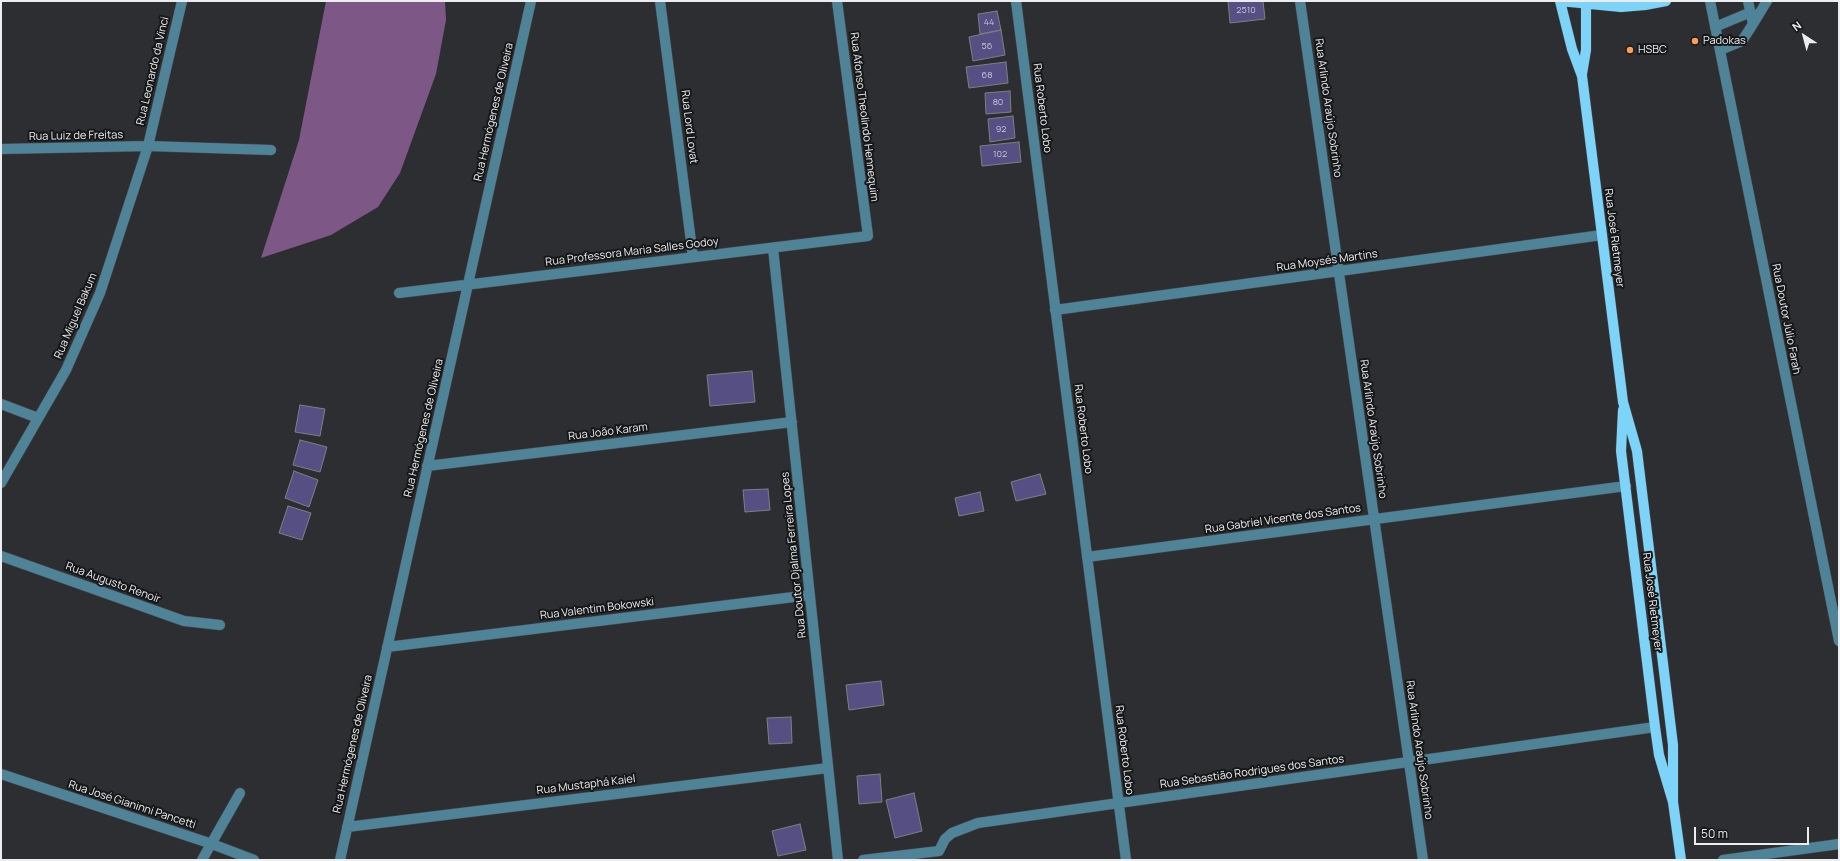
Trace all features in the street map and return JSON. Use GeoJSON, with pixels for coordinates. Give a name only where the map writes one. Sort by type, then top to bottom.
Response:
{"type":"FeatureCollection","features":[{"type":"Feature","properties":{"kind":"main road"},"geometry":{"type":"LineString","coordinates":[[1560,1],[1632,7],[1666,1]]}},
{"type":"Feature","properties":{"kind":"main road","name":"Rua José Rietmeyer"},"geometry":{"type":"LineString","coordinates":[[1560,1],[1572,49],[1582,76],[1623,402],[1637,451],[1673,745],[1673,802],[1681,860]]}},
{"type":"Feature","properties":{"kind":"main road","name":"Rua José Rietmeyer"},"geometry":{"type":"LineString","coordinates":[[1582,76],[1586,50],[1586,3]]}},
{"type":"Feature","properties":{"kind":"main road","name":"Rua José Rietmeyer"},"geometry":{"type":"LineString","coordinates":[[1623,402],[1621,450],[1655,727],[1659,755],[1673,802]]}},
{"type":"Feature","properties":{"kind":"street","name":"Rua Leonardo da Vinci"},"geometry":{"type":"LineString","coordinates":[[148,146],[182,1]]}},
{"type":"Feature","properties":{"kind":"street","name":"Rua Hermógenes de Oliveira"},"geometry":{"type":"LineString","coordinates":[[340,860],[531,1]]}},
{"type":"Feature","properties":{"kind":"street","name":"Rua Lord Lovat"},"geometry":{"type":"LineString","coordinates":[[660,1],[693,257]]}},
{"type":"Feature","properties":{"kind":"street","name":"Rua Afonso Theolindo Hennequim"},"geometry":{"type":"LineString","coordinates":[[837,1],[868,236]]}},
{"type":"Feature","properties":{"kind":"street","name":"Rua Roberto Lobo"},"geometry":{"type":"LineString","coordinates":[[1016,1],[1126,860]]}},
{"type":"Feature","properties":{"kind":"street","name":"Rua Arlindo Araújo Sobrinho"},"geometry":{"type":"LineString","coordinates":[[1300,1],[1423,860]]}},
{"type":"Feature","properties":{"kind":"street","name":"Rua Doutor Júlio Farah"},"geometry":{"type":"LineString","coordinates":[[1710,1],[1839,641]]}},
{"type":"Feature","properties":{"kind":"street"},"geometry":{"type":"LineString","coordinates":[[1748,1],[1753,24]]}},
{"type":"Feature","properties":{"kind":"street"},"geometry":{"type":"LineString","coordinates":[[1720,50],[1742,41],[1767,1]]}},
{"type":"Feature","properties":{"kind":"street"},"geometry":{"type":"LineString","coordinates":[[1715,27],[1751,12]]}},
{"type":"Feature","properties":{"kind":"street","name":"Rua Luiz de Freitas"},"geometry":{"type":"LineString","coordinates":[[1,149],[148,146],[271,150]]}},
{"type":"Feature","properties":{"kind":"street","name":"Rua Miguel Bakum"},"geometry":{"type":"LineString","coordinates":[[1,483],[66,370],[87,325],[112,259],[148,146]]}},
{"type":"Feature","properties":{"kind":"street","name":"Rua Moysés Martins"},"geometry":{"type":"LineString","coordinates":[[1056,310],[1602,235]]}},
{"type":"Feature","properties":{"kind":"street","name":"Rua Professora Maria Salles Godoy"},"geometry":{"type":"LineString","coordinates":[[399,293],[868,236]]}},
{"type":"Feature","properties":{"kind":"street","name":"Rua Doutor Djalma Ferreira Lopes"},"geometry":{"type":"LineString","coordinates":[[774,248],[838,860]]}},
{"type":"Feature","properties":{"kind":"street"},"geometry":{"type":"LineString","coordinates":[[1,404],[38,418]]}},
{"type":"Feature","properties":{"kind":"street","name":"Rua João Karam"},"geometry":{"type":"LineString","coordinates":[[427,466],[792,422]]}},
{"type":"Feature","properties":{"kind":"street","name":"Rua Gabriel Vicente dos Santos"},"geometry":{"type":"LineString","coordinates":[[1087,557],[1626,486]]}},
{"type":"Feature","properties":{"kind":"street","name":"Rua Augusto Renoir"},"geometry":{"type":"LineString","coordinates":[[1,556],[184,621],[220,625]]}},
{"type":"Feature","properties":{"kind":"street","name":"Rua Valentim Bokowski"},"geometry":{"type":"LineString","coordinates":[[387,647],[810,595]]}},
{"type":"Feature","properties":{"kind":"street","name":"Rua Sebastião Rodrigues dos Santos"},"geometry":{"type":"LineString","coordinates":[[863,860],[940,855],[945,839],[952,833],[978,823],[1655,727]]}},
{"type":"Feature","properties":{"kind":"street","name":"Rua Mustaphá Kaiel"},"geometry":{"type":"LineString","coordinates":[[347,827],[828,768]]}},
{"type":"Feature","properties":{"kind":"street","name":"Rua José Gianinni Pancetti"},"geometry":{"type":"LineString","coordinates":[[1,774],[212,844],[254,860]]}},
{"type":"Feature","properties":{"kind":"street"},"geometry":{"type":"LineString","coordinates":[[202,860],[240,793]]}},
{"type":"Feature","properties":{"kind":"street"},"geometry":{"type":"LineString","coordinates":[[1723,860],[1793,855],[1839,844]]}},
{"type":"Feature","properties":{"kind":"shaded area"},"geometry":{"type":"Polygon","coordinates":[[[326,1],[445,1],[446,20],[436,74],[400,173],[378,207],[331,235],[261,258],[299,140],[326,1]]]}},
{"type":"Feature","properties":{"kind":"building"},"geometry":{"type":"Polygon","coordinates":[[[1228,1],[1263,1],[1265,19],[1230,23],[1228,1]]]}},
{"type":"Feature","properties":{"kind":"building"},"geometry":{"type":"Polygon","coordinates":[[[997,11],[1001,30],[980,34],[978,14],[997,11]]]}},
{"type":"Feature","properties":{"kind":"building"},"geometry":{"type":"Polygon","coordinates":[[[1001,30],[1005,55],[973,61],[969,37],[1001,30]]]}},
{"type":"Feature","properties":{"kind":"building"},"geometry":{"type":"Polygon","coordinates":[[[1006,62],[1008,83],[969,88],[966,67],[1006,62]]]}},
{"type":"Feature","properties":{"kind":"building"},"geometry":{"type":"Polygon","coordinates":[[[1010,91],[1011,112],[986,114],[985,93],[1010,91]]]}},
{"type":"Feature","properties":{"kind":"building"},"geometry":{"type":"Polygon","coordinates":[[[1013,116],[1015,138],[990,142],[988,119],[1013,116]]]}},
{"type":"Feature","properties":{"kind":"building"},"geometry":{"type":"Polygon","coordinates":[[[1019,142],[1021,162],[982,166],[980,146],[1019,142]]]}},
{"type":"Feature","properties":{"kind":"building"},"geometry":{"type":"Polygon","coordinates":[[[752,371],[755,402],[710,406],[707,375],[752,371]]]}},
{"type":"Feature","properties":{"kind":"building"},"geometry":{"type":"Polygon","coordinates":[[[300,405],[325,409],[320,436],[295,432],[300,405]]]}},
{"type":"Feature","properties":{"kind":"building"},"geometry":{"type":"Polygon","coordinates":[[[300,440],[327,447],[320,472],[293,465],[300,440]]]}},
{"type":"Feature","properties":{"kind":"building"},"geometry":{"type":"Polygon","coordinates":[[[294,471],[318,480],[309,507],[285,498],[294,471]]]}},
{"type":"Feature","properties":{"kind":"building"},"geometry":{"type":"Polygon","coordinates":[[[1040,474],[1046,494],[1016,501],[1011,482],[1040,474]]]}},
{"type":"Feature","properties":{"kind":"building"},"geometry":{"type":"Polygon","coordinates":[[[768,489],[770,510],[745,512],[743,490],[768,489]]]}},
{"type":"Feature","properties":{"kind":"building"},"geometry":{"type":"Polygon","coordinates":[[[980,492],[984,511],[959,516],[955,498],[980,492]]]}},
{"type":"Feature","properties":{"kind":"building"},"geometry":{"type":"Polygon","coordinates":[[[288,506],[311,513],[302,540],[279,533],[288,506]]]}},
{"type":"Feature","properties":{"kind":"building"},"geometry":{"type":"Polygon","coordinates":[[[881,681],[884,705],[849,710],[846,685],[881,681]]]}},
{"type":"Feature","properties":{"kind":"building"},"geometry":{"type":"Polygon","coordinates":[[[791,717],[792,743],[769,744],[767,718],[791,717]]]}},
{"type":"Feature","properties":{"kind":"building"},"geometry":{"type":"Polygon","coordinates":[[[880,774],[882,802],[859,804],[857,776],[880,774]]]}},
{"type":"Feature","properties":{"kind":"building"},"geometry":{"type":"Polygon","coordinates":[[[914,793],[922,831],[895,838],[886,800],[914,793]]]}},
{"type":"Feature","properties":{"kind":"building"},"geometry":{"type":"Polygon","coordinates":[[[800,824],[806,850],[778,856],[772,831],[800,824]]]}},
{"type":"Feature","properties":{"kind":"place","name":"Padokas"},"geometry":{"type":"Point","coordinates":[1695,41]}},
{"type":"Feature","properties":{"kind":"place","name":"HSBC"},"geometry":{"type":"Point","coordinates":[1630,50]}}]}
